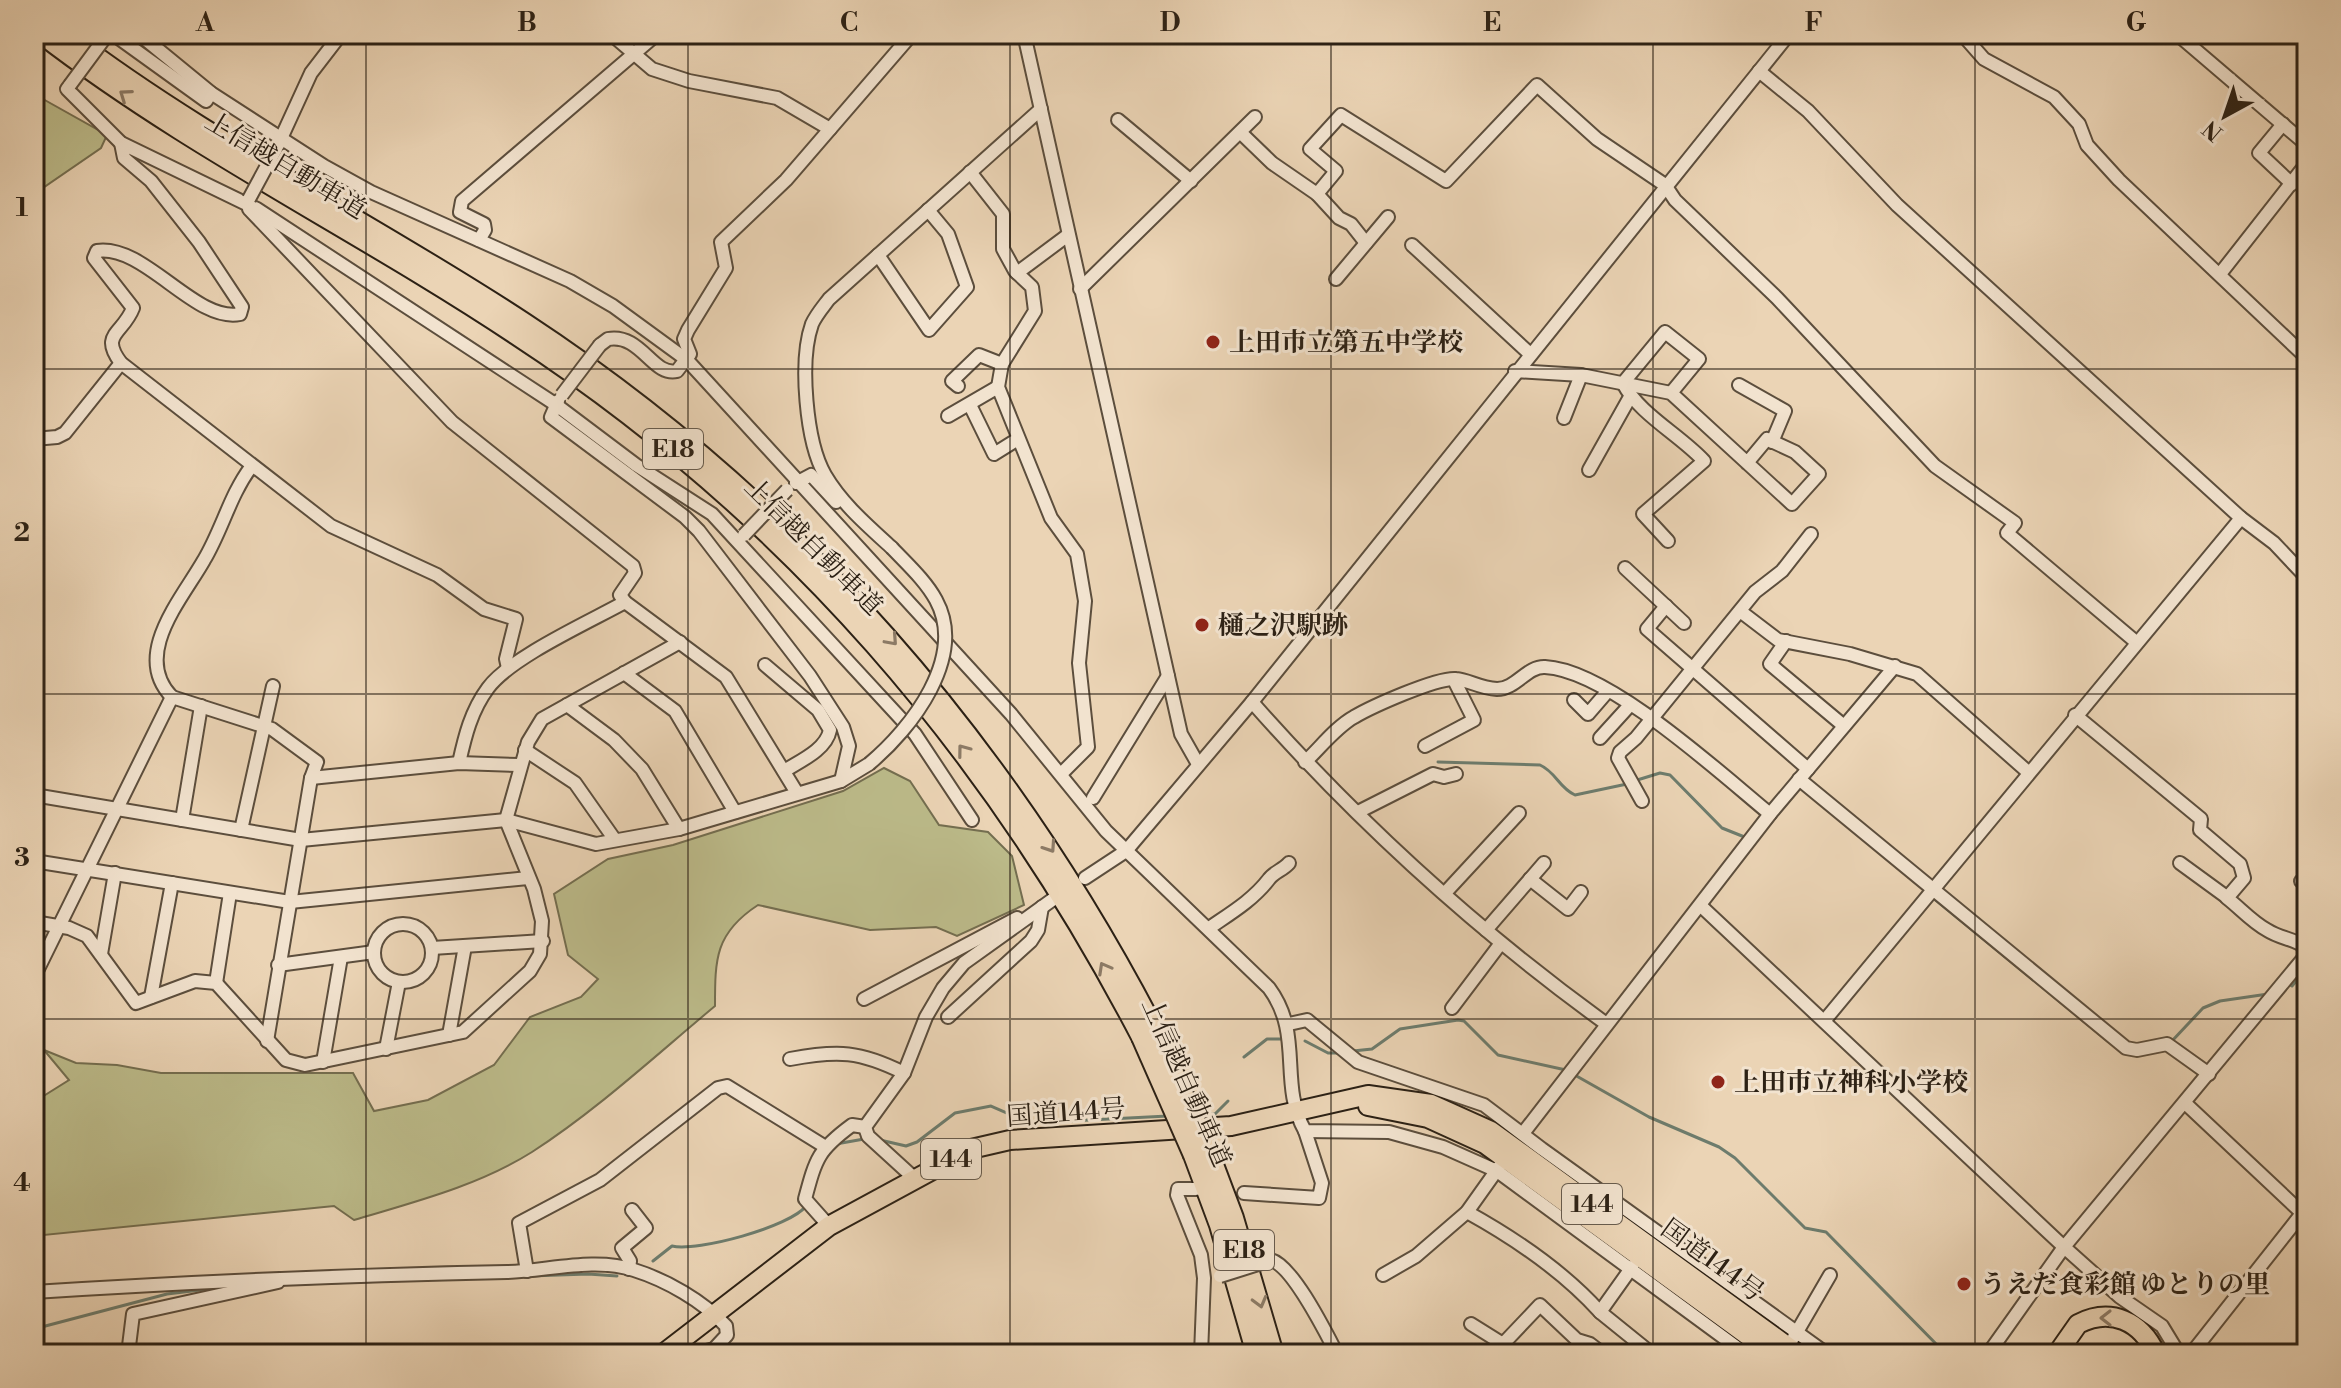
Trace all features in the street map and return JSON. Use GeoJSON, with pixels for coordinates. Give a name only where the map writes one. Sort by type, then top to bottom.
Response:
{"type":"FeatureCollection","features":[{"type":"Feature","properties":{"kind":"highway","name":"上信越自動車道"},"geometry":{"type":"LineString","coordinates":[[41,34],[192,139],[461,299],[564,366],[662,441],[758,523],[843,608],[965,752],[1077,918],[1148,1033]]}},
{"type":"Feature","properties":{"kind":"highway","name":"上信越自動車道"},"geometry":{"type":"LineString","coordinates":[[66,34],[198,125],[466,285],[572,354],[673,430],[768,512],[874,620],[975,740],[1081,896],[1234,1218],[1274,1354]]}},
{"type":"Feature","properties":{"kind":"highway","name":"国道144号"},"geometry":{"type":"LineString","coordinates":[[663,1354],[829,1226],[914,1178],[989,1143],[1210,1129],[1349,1097],[1389,1095],[1431,1104],[1472,1121],[1524,1154],[1788,1347]]}},
{"type":"Feature","properties":{"kind":"highway","name":"国道144号"},"geometry":{"type":"LineString","coordinates":[[1294,1111],[1345,1105],[1398,1110],[1456,1130],[1501,1164],[1788,1347]]}},
{"type":"Feature","properties":{"kind":"highway","name":"上信越自動車道"},"geometry":{"type":"LineString","coordinates":[[1200,1152],[1256,1354]]}},
{"type":"Feature","properties":{"kind":"highway"},"geometry":{"type":"LineString","coordinates":[[2057,1354],[2061,1343],[2078,1324],[2111,1316],[2141,1330],[2156,1354]]}},
{"type":"Feature","properties":{"kind":"street"},"geometry":{"type":"LineString","coordinates":[[139,34],[279,144],[371,192],[581,287],[687,360],[1062,773],[1126,851],[1209,928],[1282,1005],[1289,1024],[1294,1111],[1305,1131],[1322,1183],[1319,1198],[1244,1193]]}},
{"type":"Feature","properties":{"kind":"street"},"geometry":{"type":"LineString","coordinates":[[247,202],[279,144],[311,73],[341,34]]}},
{"type":"Feature","properties":{"kind":"street"},"geometry":{"type":"LineString","coordinates":[[611,34],[652,69],[689,81],[777,98],[830,129]]}},
{"type":"Feature","properties":{"kind":"street"},"geometry":{"type":"LineString","coordinates":[[479,240],[485,230],[484,224],[460,212],[462,201],[657,34]]}},
{"type":"Feature","properties":{"kind":"street"},"geometry":{"type":"LineString","coordinates":[[1024,34],[1181,734],[1198,764]]}},
{"type":"Feature","properties":{"kind":"street"},"geometry":{"type":"LineString","coordinates":[[1085,878],[1126,851],[1252,702],[1529,353],[1789,34]]}},
{"type":"Feature","properties":{"kind":"street"},"geometry":{"type":"LineString","coordinates":[[1962,34],[1984,59],[2054,97],[2079,124],[2087,145],[2119,180],[2307,358]]}},
{"type":"Feature","properties":{"kind":"street"},"geometry":{"type":"LineString","coordinates":[[2177,34],[2307,145]]}},
{"type":"Feature","properties":{"kind":"street"},"geometry":{"type":"LineString","coordinates":[[841,781],[849,746],[843,727],[743,585],[685,517],[551,417],[558,400],[608,339],[626,339],[669,373],[677,371],[690,354],[684,339],[726,268],[721,242],[786,180],[907,35]]}},
{"type":"Feature","properties":{"kind":"street"},"geometry":{"type":"LineString","coordinates":[[211,93],[206,101],[108,36],[67,89],[121,143],[247,202],[558,400],[636,465],[712,514],[741,538],[915,734],[972,820]]}},
{"type":"Feature","properties":{"kind":"street"},"geometry":{"type":"LineString","coordinates":[[1759,71],[1808,111],[1897,205],[2241,518],[2274,543],[2307,578]]}},
{"type":"Feature","properties":{"kind":"street"},"geometry":{"type":"LineString","coordinates":[[1317,194],[1336,171],[1310,149],[1341,115],[1446,181],[1537,85],[1597,139],[1665,185],[1675,200],[1777,298],[1935,466],[2015,523],[2007,533],[2136,642]]}},
{"type":"Feature","properties":{"kind":"street"},"geometry":{"type":"LineString","coordinates":[[34,795],[301,840],[506,820],[596,844],[679,829],[841,781],[869,764],[898,735],[934,680],[946,635],[935,599],[892,548],[858,517],[825,475],[809,423],[806,351],[812,323],[820,310],[878,255],[1041,109]]}},
{"type":"Feature","properties":{"kind":"street"},"geometry":{"type":"LineString","coordinates":[[1080,289],[1255,117]]}},
{"type":"Feature","properties":{"kind":"street"},"geometry":{"type":"LineString","coordinates":[[1118,120],[1191,181]]}},
{"type":"Feature","properties":{"kind":"street"},"geometry":{"type":"LineString","coordinates":[[2283,124],[2259,153],[2292,184]]}},
{"type":"Feature","properties":{"kind":"street"},"geometry":{"type":"LineString","coordinates":[[1241,133],[1272,163],[1317,194],[1339,218],[1351,224],[1366,243]]}},
{"type":"Feature","properties":{"kind":"street"},"geometry":{"type":"LineString","coordinates":[[121,143],[124,158],[151,181],[199,242],[242,307],[240,314],[216,312],[153,271],[108,249],[97,251],[94,258],[101,271],[133,308],[111,341],[111,350],[121,363],[251,467],[331,526],[437,575],[484,609],[516,619],[506,659],[508,668]]}},
{"type":"Feature","properties":{"kind":"street"},"geometry":{"type":"LineString","coordinates":[[2220,274],[2307,163]]}},
{"type":"Feature","properties":{"kind":"street"},"geometry":{"type":"LineString","coordinates":[[970,172],[1003,214],[1003,249],[1017,273],[1032,287],[1035,311],[1002,364],[998,387],[1051,518],[1077,554],[1085,601],[1079,663],[1088,747],[1062,773]]}},
{"type":"Feature","properties":{"kind":"street"},"geometry":{"type":"LineString","coordinates":[[247,202],[452,422],[633,566],[635,573],[620,595],[625,602],[726,677],[797,793]]}},
{"type":"Feature","properties":{"kind":"street"},"geometry":{"type":"LineString","coordinates":[[878,255],[929,330],[967,287],[948,234],[928,210]]}},
{"type":"Feature","properties":{"kind":"street"},"geometry":{"type":"LineString","coordinates":[[1336,279],[1388,217]]}},
{"type":"Feature","properties":{"kind":"street"},"geometry":{"type":"LineString","coordinates":[[1017,273],[1068,235]]}},
{"type":"Feature","properties":{"kind":"street"},"geometry":{"type":"LineString","coordinates":[[1412,245],[1529,353]]}},
{"type":"Feature","properties":{"kind":"street"},"geometry":{"type":"LineString","coordinates":[[1623,383],[1665,332],[1699,359],[1671,393]]}},
{"type":"Feature","properties":{"kind":"street"},"geometry":{"type":"LineString","coordinates":[[958,386],[952,381],[979,355],[1002,364]]}},
{"type":"Feature","properties":{"kind":"street"},"geometry":{"type":"LineString","coordinates":[[34,439],[57,437],[65,433],[121,363]]}},
{"type":"Feature","properties":{"kind":"street"},"geometry":{"type":"LineString","coordinates":[[1515,371],[1581,375],[1671,393],[1747,463],[1792,504],[1819,474],[1795,452],[1767,439],[1747,463]]}},
{"type":"Feature","properties":{"kind":"street"},"geometry":{"type":"LineString","coordinates":[[1564,418],[1581,375]]}},
{"type":"Feature","properties":{"kind":"street"},"geometry":{"type":"LineString","coordinates":[[1623,383],[1630,397],[1682,437],[1704,461],[1643,514],[1668,541]]}},
{"type":"Feature","properties":{"kind":"street"},"geometry":{"type":"LineString","coordinates":[[1739,385],[1785,411],[1772,442]]}},
{"type":"Feature","properties":{"kind":"street"},"geometry":{"type":"LineString","coordinates":[[948,416],[998,387]]}},
{"type":"Feature","properties":{"kind":"street"},"geometry":{"type":"LineString","coordinates":[[1589,470],[1630,397]]}},
{"type":"Feature","properties":{"kind":"street"},"geometry":{"type":"LineString","coordinates":[[970,405],[994,454],[1018,439]]}},
{"type":"Feature","properties":{"kind":"street"},"geometry":{"type":"LineString","coordinates":[[251,467],[204,560],[176,601],[163,631],[156,663],[160,686],[172,697],[262,725],[285,736],[317,762],[311,778],[267,1041]]}},
{"type":"Feature","properties":{"kind":"street"},"geometry":{"type":"LineString","coordinates":[[741,538],[787,490],[811,475],[843,510],[858,517]]}},
{"type":"Feature","properties":{"kind":"street"},"geometry":{"type":"LineString","coordinates":[[1825,1020],[2241,518]]}},
{"type":"Feature","properties":{"kind":"street"},"geometry":{"type":"LineString","coordinates":[[1642,801],[1618,758],[1620,752],[1755,592],[1782,571],[1811,534]]}},
{"type":"Feature","properties":{"kind":"street"},"geometry":{"type":"LineString","coordinates":[[1625,568],[1684,623]]}},
{"type":"Feature","properties":{"kind":"street"},"geometry":{"type":"LineString","coordinates":[[459,763],[466,730],[489,686],[508,668],[625,602]]}},
{"type":"Feature","properties":{"kind":"street"},"geometry":{"type":"LineString","coordinates":[[1666,606],[1647,629],[1808,769]]}},
{"type":"Feature","properties":{"kind":"street"},"geometry":{"type":"LineString","coordinates":[[1740,611],[1767,634],[1786,641],[1917,674],[2028,772]]}},
{"type":"Feature","properties":{"kind":"street"},"geometry":{"type":"LineString","coordinates":[[1786,641],[1770,664],[1844,726]]}},
{"type":"Feature","properties":{"kind":"street"},"geometry":{"type":"LineString","coordinates":[[34,922],[87,936],[136,1003],[195,981],[216,983],[286,1060],[305,1065],[463,1032],[530,971],[543,941],[542,921],[506,820],[519,765],[542,719],[680,642]]}},
{"type":"Feature","properties":{"kind":"street"},"geometry":{"type":"LineString","coordinates":[[765,665],[818,710],[830,730],[828,739],[814,752],[784,771]]}},
{"type":"Feature","properties":{"kind":"street"},"geometry":{"type":"LineString","coordinates":[[1524,1132],[1605,1023],[1701,906],[1770,814],[1895,666]]}},
{"type":"Feature","properties":{"kind":"street"},"geometry":{"type":"LineString","coordinates":[[1305,762],[1353,717],[1454,680],[1475,687],[1510,688],[1539,667],[1564,668],[1584,675],[1651,718],[1770,814]]}},
{"type":"Feature","properties":{"kind":"street"},"geometry":{"type":"LineString","coordinates":[[624,673],[675,711],[735,812]]}},
{"type":"Feature","properties":{"kind":"street"},"geometry":{"type":"LineString","coordinates":[[1093,798],[1168,676]]}},
{"type":"Feature","properties":{"kind":"street"},"geometry":{"type":"LineString","coordinates":[[1425,746],[1474,720],[1454,680]]}},
{"type":"Feature","properties":{"kind":"street"},"geometry":{"type":"LineString","coordinates":[[241,830],[273,686]]}},
{"type":"Feature","properties":{"kind":"street"},"geometry":{"type":"LineString","coordinates":[[1574,700],[1588,714],[1607,692]]}},
{"type":"Feature","properties":{"kind":"street"},"geometry":{"type":"LineString","coordinates":[[34,977],[172,697]]}},
{"type":"Feature","properties":{"kind":"street"},"geometry":{"type":"LineString","coordinates":[[1252,702],[1305,762],[1445,893],[1501,943],[1605,1023]]}},
{"type":"Feature","properties":{"kind":"street"},"geometry":{"type":"LineString","coordinates":[[567,705],[614,740],[642,769],[679,829]]}},
{"type":"Feature","properties":{"kind":"street"},"geometry":{"type":"LineString","coordinates":[[1600,738],[1630,705]]}},
{"type":"Feature","properties":{"kind":"street"},"geometry":{"type":"LineString","coordinates":[[182,820],[201,706]]}},
{"type":"Feature","properties":{"kind":"street"},"geometry":{"type":"LineString","coordinates":[[2075,715],[2201,819],[2200,830],[2240,864],[2244,878],[2228,898]]}},
{"type":"Feature","properties":{"kind":"street"},"geometry":{"type":"LineString","coordinates":[[525,750],[575,783],[615,840]]}},
{"type":"Feature","properties":{"kind":"street"},"geometry":{"type":"LineString","coordinates":[[311,778],[459,763],[519,765]]}},
{"type":"Feature","properties":{"kind":"street"},"geometry":{"type":"LineString","coordinates":[[1358,812],[1433,774],[1444,777],[1456,774]]}},
{"type":"Feature","properties":{"kind":"street"},"geometry":{"type":"LineString","coordinates":[[1799,779],[1930,890],[2126,1048],[2137,1050],[2167,1044],[2176,1047],[2209,1074]]}},
{"type":"Feature","properties":{"kind":"street"},"geometry":{"type":"LineString","coordinates":[[1445,893],[1519,813]]}},
{"type":"Feature","properties":{"kind":"street"},"geometry":{"type":"LineString","coordinates":[[34,861],[290,902],[528,878]]}},
{"type":"Feature","properties":{"kind":"street"},"geometry":{"type":"LineString","coordinates":[[1209,928],[1249,900],[1265,886],[1270,876],[1289,863]]}},
{"type":"Feature","properties":{"kind":"street"},"geometry":{"type":"LineString","coordinates":[[1486,930],[1544,863]]}},
{"type":"Feature","properties":{"kind":"street"},"geometry":{"type":"LineString","coordinates":[[2180,863],[2266,930],[2282,938],[2292,937],[2307,948]]}},
{"type":"Feature","properties":{"kind":"street"},"geometry":{"type":"LineString","coordinates":[[101,954],[115,873]]}},
{"type":"Feature","properties":{"kind":"street"},"geometry":{"type":"LineString","coordinates":[[1530,879],[1568,909],[1581,892]]}},
{"type":"Feature","properties":{"kind":"street"},"geometry":{"type":"LineString","coordinates":[[151,997],[172,883]]}},
{"type":"Feature","properties":{"kind":"street"},"geometry":{"type":"LineString","coordinates":[[216,983],[230,893]]}},
{"type":"Feature","properties":{"kind":"street"},"geometry":{"type":"LineString","coordinates":[[864,999],[990,930],[1047,904]]}},
{"type":"Feature","properties":{"kind":"street"},"geometry":{"type":"LineString","coordinates":[[948,1017],[1031,941],[1047,904]]}},
{"type":"Feature","properties":{"kind":"street"},"geometry":{"type":"LineString","coordinates":[[869,1135],[904,1073],[926,1017],[943,988],[964,963],[1047,904]]}},
{"type":"Feature","properties":{"kind":"street"},"geometry":{"type":"LineString","coordinates":[[1701,906],[2064,1247],[2120,1297],[2162,1326],[2179,1354]]}},
{"type":"Feature","properties":{"kind":"street"},"geometry":{"type":"LineString","coordinates":[[402,924],[422,931],[432,948],[431,960],[421,976],[399,982],[379,967],[374,952],[384,933],[402,924]]}},
{"type":"Feature","properties":{"kind":"street"},"geometry":{"type":"LineString","coordinates":[[432,948],[543,941]]}},
{"type":"Feature","properties":{"kind":"street"},"geometry":{"type":"LineString","coordinates":[[1452,1008],[1501,943]]}},
{"type":"Feature","properties":{"kind":"street"},"geometry":{"type":"LineString","coordinates":[[449,1035],[465,946]]}},
{"type":"Feature","properties":{"kind":"street"},"geometry":{"type":"LineString","coordinates":[[278,965],[374,952]]}},
{"type":"Feature","properties":{"kind":"street"},"geometry":{"type":"LineString","coordinates":[[1988,1354],[2064,1247],[2307,954]]}},
{"type":"Feature","properties":{"kind":"street"},"geometry":{"type":"LineString","coordinates":[[323,1062],[341,957]]}},
{"type":"Feature","properties":{"kind":"street"},"geometry":{"type":"LineString","coordinates":[[386,1049],[399,982]]}},
{"type":"Feature","properties":{"kind":"street"},"geometry":{"type":"LineString","coordinates":[[1289,1024],[1307,1020],[1358,1062],[1484,1105],[1524,1132],[1788,1347],[1827,1354]]}},
{"type":"Feature","properties":{"kind":"street"},"geometry":{"type":"LineString","coordinates":[[790,1059],[851,1052],[866,1055],[904,1073]]}},
{"type":"Feature","properties":{"kind":"street"},"geometry":{"type":"LineString","coordinates":[[527,1271],[519,1223],[600,1180],[718,1088],[727,1086],[824,1146]]}},
{"type":"Feature","properties":{"kind":"street"},"geometry":{"type":"LineString","coordinates":[[2185,1103],[2304,1210],[2191,1354]]}},
{"type":"Feature","properties":{"kind":"street"},"geometry":{"type":"LineString","coordinates":[[829,1226],[807,1201],[824,1146],[852,1125],[869,1135],[914,1178]]}},
{"type":"Feature","properties":{"kind":"street"},"geometry":{"type":"LineString","coordinates":[[1305,1131],[1389,1132],[1501,1164],[1746,1354]]}},
{"type":"Feature","properties":{"kind":"street"},"geometry":{"type":"LineString","coordinates":[[1383,1275],[1416,1256],[1467,1212],[1501,1164]]}},
{"type":"Feature","properties":{"kind":"street"},"geometry":{"type":"LineString","coordinates":[[1196,1189],[1178,1189],[1177,1195],[1203,1268],[1201,1354]]}},
{"type":"Feature","properties":{"kind":"street"},"geometry":{"type":"LineString","coordinates":[[629,1269],[630,1261],[622,1248],[646,1228],[632,1210]]}},
{"type":"Feature","properties":{"kind":"street"},"geometry":{"type":"LineString","coordinates":[[1467,1212],[1505,1233],[1584,1294],[1600,1312],[1652,1354]]}},
{"type":"Feature","properties":{"kind":"street"},"geometry":{"type":"LineString","coordinates":[[1203,1268],[1212,1266],[1215,1275],[1220,1276],[1271,1260],[1278,1262],[1337,1354]]}},
{"type":"Feature","properties":{"kind":"street"},"geometry":{"type":"LineString","coordinates":[[34,1292],[291,1277],[527,1271],[607,1265],[629,1269],[680,1291],[715,1314],[726,1326],[727,1335],[714,1349],[695,1354]]}},
{"type":"Feature","properties":{"kind":"street"},"geometry":{"type":"LineString","coordinates":[[1600,1312],[1632,1267]]}},
{"type":"Feature","properties":{"kind":"street"},"geometry":{"type":"LineString","coordinates":[[1788,1347],[1830,1275]]}},
{"type":"Feature","properties":{"kind":"street"},"geometry":{"type":"LineString","coordinates":[[128,1354],[133,1314],[261,1288],[291,1277]]}},
{"type":"Feature","properties":{"kind":"street"},"geometry":{"type":"LineString","coordinates":[[1471,1324],[1503,1344],[1540,1305],[1577,1340],[1590,1344],[1603,1354]]}},
{"type":"Feature","properties":{"kind":"shaded area"},"geometry":{"type":"Polygon","coordinates":[[[34,94],[107,135],[101,148],[34,194],[34,94]]]}},
{"type":"Feature","properties":{"kind":"shaded area"},"geometry":{"type":"Polygon","coordinates":[[[884,768],[910,781],[939,825],[988,832],[1012,856],[1024,905],[957,936],[936,927],[870,930],[758,905],[733,926],[720,948],[715,1006],[556,1136],[511,1164],[445,1192],[354,1220],[334,1206],[34,1236],[34,1102],[69,1080],[44,1050],[76,1063],[117,1065],[161,1073],[353,1073],[374,1111],[428,1100],[494,1065],[530,1017],[581,997],[598,979],[568,955],[554,894],[608,859],[673,845],[843,791],[884,768]]]}},
{"type":"Feature","properties":{"kind":"waterway"},"geometry":{"type":"LineString","coordinates":[[1438,762],[1540,765],[1575,795],[1627,784]]}},
{"type":"Feature","properties":{"kind":"waterway"},"geometry":{"type":"LineString","coordinates":[[1634,781],[1660,773],[1670,775],[1722,828],[1747,838]]}},
{"type":"Feature","properties":{"kind":"waterway"},"geometry":{"type":"LineString","coordinates":[[1770,824],[1780,811]]}},
{"type":"Feature","properties":{"kind":"waterway"},"geometry":{"type":"LineString","coordinates":[[1856,833],[1927,892]]}},
{"type":"Feature","properties":{"kind":"waterway"},"geometry":{"type":"LineString","coordinates":[[1932,897],[2109,1042]]}},
{"type":"Feature","properties":{"kind":"waterway"},"geometry":{"type":"LineString","coordinates":[[2286,982],[2292,986],[2307,968]]}},
{"type":"Feature","properties":{"kind":"waterway"},"geometry":{"type":"LineString","coordinates":[[2172,1041],[2203,1008],[2220,1001],[2268,994]]}},
{"type":"Feature","properties":{"kind":"waterway"},"geometry":{"type":"LineString","coordinates":[[1353,1051],[1372,1049],[1400,1029],[1458,1020],[1464,1021],[1498,1055],[1566,1070]]}},
{"type":"Feature","properties":{"kind":"waterway"},"geometry":{"type":"LineString","coordinates":[[1244,1057],[1267,1039],[1282,1039]]}},
{"type":"Feature","properties":{"kind":"waterway"},"geometry":{"type":"LineString","coordinates":[[1305,1041],[1328,1053],[1342,1053]]}},
{"type":"Feature","properties":{"kind":"waterway"},"geometry":{"type":"LineString","coordinates":[[1573,1074],[1649,1117],[1719,1147],[1735,1158],[1805,1228],[1826,1232],[1946,1354]]}},
{"type":"Feature","properties":{"kind":"waterway"},"geometry":{"type":"LineString","coordinates":[[1200,1114],[1215,1114],[1228,1101]]}},
{"type":"Feature","properties":{"kind":"waterway"},"geometry":{"type":"LineString","coordinates":[[880,1140],[906,1146],[917,1142],[955,1113],[991,1106],[1030,1123],[1168,1116]]}},
{"type":"Feature","properties":{"kind":"waterway"},"geometry":{"type":"LineString","coordinates":[[836,1144],[864,1139]]}},
{"type":"Feature","properties":{"kind":"waterway"},"geometry":{"type":"LineString","coordinates":[[653,1261],[672,1246],[701,1245],[742,1236],[782,1222],[806,1206]]}},
{"type":"Feature","properties":{"kind":"waterway"},"geometry":{"type":"LineString","coordinates":[[300,1284],[588,1274],[617,1276]]}},
{"type":"Feature","properties":{"kind":"waterway"},"geometry":{"type":"LineString","coordinates":[[34,1329],[167,1294],[217,1288]]}},
{"type":"Feature","properties":{"kind":"place","name":"上田市立第五中学校"},"geometry":{"type":"Point","coordinates":[1213,342]}},
{"type":"Feature","properties":{"kind":"place","name":"樋之沢駅跡"},"geometry":{"type":"Point","coordinates":[1202,625]}},
{"type":"Feature","properties":{"kind":"place","name":"上田市立神科小学校"},"geometry":{"type":"Point","coordinates":[1718,1082]}},
{"type":"Feature","properties":{"kind":"place","name":"うえだ食彩館 ゆとりの里"},"geometry":{"type":"Point","coordinates":[1964,1284]}}]}
